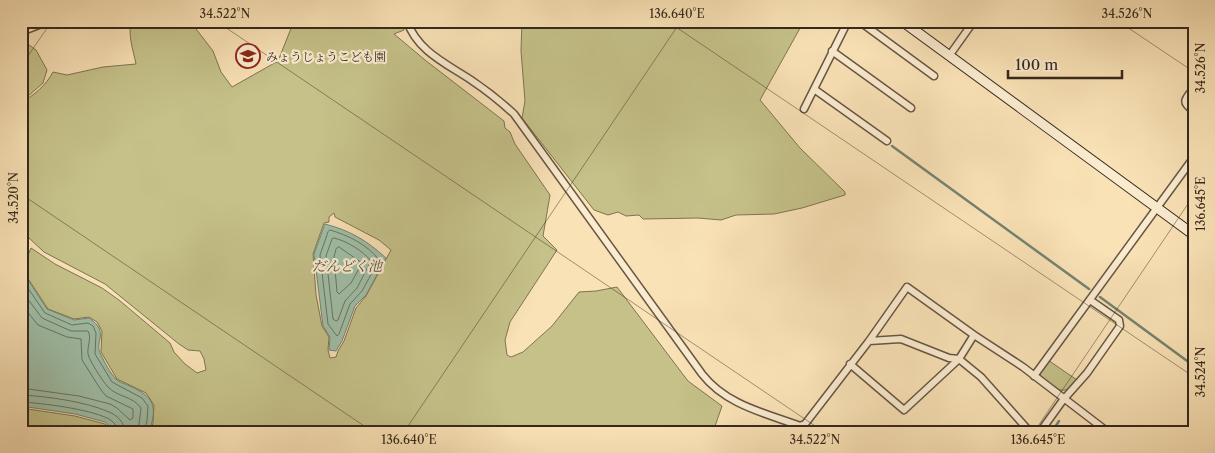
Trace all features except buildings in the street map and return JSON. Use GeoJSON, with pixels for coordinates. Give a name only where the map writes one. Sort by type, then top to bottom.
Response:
{"type":"FeatureCollection","features":[{"type":"Feature","properties":{"kind":"street"},"geometry":{"type":"LineString","coordinates":[[21,32],[49,21]]}},
{"type":"Feature","properties":{"kind":"street"},"geometry":{"type":"LineString","coordinates":[[407,21],[416,40],[427,51],[473,81],[514,114],[691,360],[715,390],[729,399],[800,426],[805,424],[869,341],[907,287],[1034,376],[1063,400],[1108,432]]}},
{"type":"Feature","properties":{"kind":"street"},"geometry":{"type":"LineString","coordinates":[[804,109],[848,21]]}},
{"type":"Feature","properties":{"kind":"street"},"geometry":{"type":"LineString","coordinates":[[859,21],[934,76]]}},
{"type":"Feature","properties":{"kind":"street"},"geometry":{"type":"LineString","coordinates":[[902,21],[1194,235]]}},
{"type":"Feature","properties":{"kind":"street"},"geometry":{"type":"LineString","coordinates":[[949,56],[974,21]]}},
{"type":"Feature","properties":{"kind":"street"},"geometry":{"type":"LineString","coordinates":[[832,51],[911,108]]}},
{"type":"Feature","properties":{"kind":"street"},"geometry":{"type":"LineString","coordinates":[[1194,88],[1184,103],[1194,111]]}},
{"type":"Feature","properties":{"kind":"street"},"geometry":{"type":"LineString","coordinates":[[814,89],[887,141]]}},
{"type":"Feature","properties":{"kind":"street"},"geometry":{"type":"LineString","coordinates":[[1034,376],[1194,157]]}},
{"type":"Feature","properties":{"kind":"street"},"geometry":{"type":"LineString","coordinates":[[1040,432],[1063,400],[1087,373],[1121,324],[1119,320],[1090,300]]}},
{"type":"Feature","properties":{"kind":"street"},"geometry":{"type":"LineString","coordinates":[[850,364],[904,410],[959,359],[974,335]]}},
{"type":"Feature","properties":{"kind":"street"},"geometry":{"type":"LineString","coordinates":[[869,341],[901,339],[949,358],[959,359],[981,377],[1030,432]]}},
{"type":"Feature","properties":{"kind":"shaded area"},"geometry":{"type":"Polygon","coordinates":[[[131,21],[190,21],[213,51],[221,72],[232,87],[278,61],[294,21],[402,21],[404,30],[394,34],[504,121],[505,128],[510,132],[515,144],[550,195],[543,236],[557,250],[510,322],[505,340],[507,355],[511,357],[523,352],[552,326],[579,292],[617,287],[688,381],[722,406],[713,432],[150,432],[153,423],[154,405],[146,393],[117,379],[101,352],[102,331],[97,322],[89,317],[74,319],[48,309],[21,268],[21,256],[28,255],[31,248],[55,264],[102,288],[170,343],[174,352],[185,364],[197,373],[206,370],[200,351],[188,350],[105,284],[44,252],[29,238],[21,234],[21,102],[39,90],[53,72],[67,75],[103,67],[136,64],[131,43],[131,21]],[[334,213],[329,217],[329,222],[324,223],[313,254],[316,295],[322,326],[329,337],[328,350],[330,358],[336,357],[356,308],[366,296],[391,250],[379,240],[335,217],[334,213]]]}},
{"type":"Feature","properties":{"kind":"shaded area"},"geometry":{"type":"Polygon","coordinates":[[[522,21],[804,21],[760,100],[800,148],[845,192],[845,195],[774,214],[736,215],[721,220],[698,218],[643,219],[639,215],[626,216],[618,212],[608,215],[594,210],[522,118],[525,101],[521,51],[522,21]]]}},
{"type":"Feature","properties":{"kind":"shaded area"},"geometry":{"type":"Polygon","coordinates":[[[21,39],[36,50],[47,70],[43,83],[27,97],[21,99],[21,39]]]}},
{"type":"Feature","properties":{"kind":"shaded area"},"geometry":{"type":"Polygon","coordinates":[[[1048,360],[1077,380],[1072,386],[1068,389],[1060,390],[1041,378],[1040,371],[1048,360]]]}},
{"type":"Feature","properties":{"kind":"shaded area"},"geometry":{"type":"Polygon","coordinates":[[[21,408],[75,416],[105,424],[114,432],[21,432],[21,408]]]}},
{"type":"Feature","properties":{"kind":"water","name":"だんどく池"},"geometry":{"type":"Polygon","coordinates":[[[325,224],[358,237],[386,258],[366,295],[355,306],[342,341],[336,351],[329,350],[330,337],[323,326],[314,254],[325,224]]]}},
{"type":"Feature","properties":{"kind":"water"},"geometry":{"type":"Polygon","coordinates":[[[21,269],[47,309],[74,320],[89,318],[96,323],[100,333],[99,350],[112,374],[119,381],[144,394],[152,403],[153,415],[149,432],[116,432],[105,422],[75,414],[21,406],[21,269]]]}},
{"type":"Feature","properties":{"kind":"waterway"},"geometry":{"type":"LineString","coordinates":[[892,146],[1089,289]]}},
{"type":"Feature","properties":{"kind":"waterway"},"geometry":{"type":"LineString","coordinates":[[1100,297],[1194,366]]}},
{"type":"Feature","properties":{"kind":"waterway"},"geometry":{"type":"LineString","coordinates":[[1052,432],[1059,421]]}},
{"type":"Feature","properties":{"kind":"place","name":"みょうじょうこども園"},"geometry":{"type":"Point","coordinates":[248,56]}}]}
